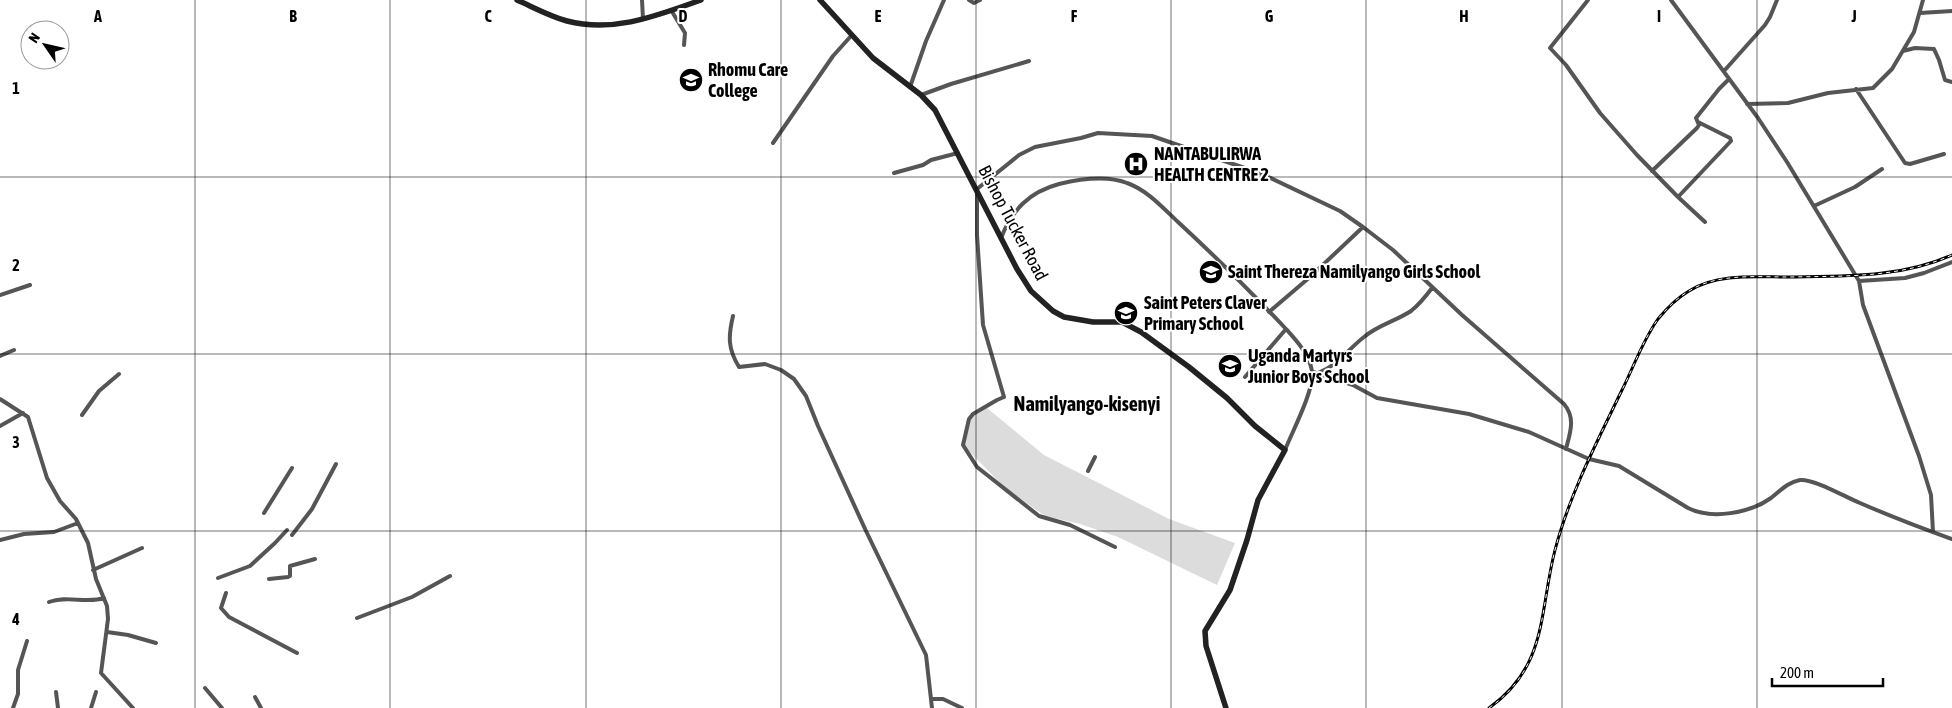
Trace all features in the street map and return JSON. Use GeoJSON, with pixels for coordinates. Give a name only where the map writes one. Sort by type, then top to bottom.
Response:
{"type":"FeatureCollection","features":[{"type":"Feature","properties":{"kind":"main road"},"geometry":{"type":"LineString","coordinates":[[517,0],[557,18],[580,24],[602,26],[644,19],[701,0]]}},
{"type":"Feature","properties":{"kind":"main road","name":"Bishop Tucker Road"},"geometry":{"type":"LineString","coordinates":[[820,0],[851,36],[882,67],[921,95],[935,110],[1017,268],[1032,291],[1053,311],[1064,318],[1078,321],[1122,322],[1134,328],[1189,367],[1231,401],[1254,426],[1285,450]]}},
{"type":"Feature","properties":{"kind":"main road"},"geometry":{"type":"LineString","coordinates":[[1226,708],[1206,646],[1205,630],[1230,590],[1258,500],[1285,450]]}},
{"type":"Feature","properties":{"kind":"street"},"geometry":{"type":"LineString","coordinates":[[642,0],[644,19]]}},
{"type":"Feature","properties":{"kind":"street"},"geometry":{"type":"LineString","coordinates":[[910,87],[926,41],[944,0]]}},
{"type":"Feature","properties":{"kind":"street"},"geometry":{"type":"LineString","coordinates":[[969,0],[973,3],[980,0]]}},
{"type":"Feature","properties":{"kind":"street"},"geometry":{"type":"LineString","coordinates":[[1588,0],[1550,48],[1566,65],[1600,112],[1652,171],[1705,222]]}},
{"type":"Feature","properties":{"kind":"street"},"geometry":{"type":"LineString","coordinates":[[1672,0],[1748,104],[1787,162],[1859,281],[1863,304],[1915,445],[1930,495],[1933,532]]}},
{"type":"Feature","properties":{"kind":"street"},"geometry":{"type":"LineString","coordinates":[[1724,71],[1765,25],[1777,0]]}},
{"type":"Feature","properties":{"kind":"street"},"geometry":{"type":"LineString","coordinates":[[1748,104],[1788,102],[1869,88],[1878,84],[1892,69],[1914,32],[1923,0]]}},
{"type":"Feature","properties":{"kind":"street"},"geometry":{"type":"LineString","coordinates":[[671,10],[685,33],[684,45]]}},
{"type":"Feature","properties":{"kind":"street"},"geometry":{"type":"LineString","coordinates":[[1920,13],[1952,11]]}},
{"type":"Feature","properties":{"kind":"street"},"geometry":{"type":"LineString","coordinates":[[773,143],[833,56],[851,36]]}},
{"type":"Feature","properties":{"kind":"street"},"geometry":{"type":"LineString","coordinates":[[1903,51],[1914,48],[1934,49],[1944,80],[1952,82]]}},
{"type":"Feature","properties":{"kind":"street"},"geometry":{"type":"LineString","coordinates":[[921,95],[1029,61]]}},
{"type":"Feature","properties":{"kind":"street"},"geometry":{"type":"LineString","coordinates":[[1652,171],[1697,128],[1699,125],[1696,118],[1729,79]]}},
{"type":"Feature","properties":{"kind":"street"},"geometry":{"type":"LineString","coordinates":[[1856,89],[1905,163],[1910,164],[1944,154]]}},
{"type":"Feature","properties":{"kind":"street"},"geometry":{"type":"LineString","coordinates":[[1678,197],[1731,141],[1730,138],[1696,121]]}},
{"type":"Feature","properties":{"kind":"street"},"geometry":{"type":"LineString","coordinates":[[1115,547],[1070,525],[1040,516],[980,470],[964,447],[963,441],[971,415],[1004,398],[983,325],[977,236],[977,189],[1018,155],[1035,147],[1081,138],[1098,132],[1152,136],[1262,174],[1340,211],[1393,250],[1432,288],[1568,408],[1572,423],[1566,449]]}},
{"type":"Feature","properties":{"kind":"street"},"geometry":{"type":"LineString","coordinates":[[894,173],[958,153]]}},
{"type":"Feature","properties":{"kind":"street"},"geometry":{"type":"LineString","coordinates":[[1814,206],[1855,187],[1882,169]]}},
{"type":"Feature","properties":{"kind":"street"},"geometry":{"type":"LineString","coordinates":[[1001,238],[1005,228],[1019,208],[1032,195],[1052,186],[1079,180],[1106,179],[1127,183],[1156,201],[1210,251],[1286,328],[1306,356],[1312,372],[1306,401],[1285,450]]}},
{"type":"Feature","properties":{"kind":"street"},"geometry":{"type":"LineString","coordinates":[[1269,312],[1310,277],[1363,227]]}},
{"type":"Feature","properties":{"kind":"street"},"geometry":{"type":"LineString","coordinates":[[1859,281],[1905,278],[1952,262]]}},
{"type":"Feature","properties":{"kind":"street"},"geometry":{"type":"LineString","coordinates":[[0,295],[30,285]]}},
{"type":"Feature","properties":{"kind":"street"},"geometry":{"type":"LineString","coordinates":[[1318,373],[1332,368],[1364,337],[1411,311],[1423,301],[1432,288]]}},
{"type":"Feature","properties":{"kind":"street"},"geometry":{"type":"LineString","coordinates":[[733,316],[728,335],[733,358],[739,367],[765,364],[781,370],[794,379],[806,396],[850,496],[926,655],[932,708]]}},
{"type":"Feature","properties":{"kind":"street"},"geometry":{"type":"LineString","coordinates":[[1245,377],[1286,328]]}},
{"type":"Feature","properties":{"kind":"street"},"geometry":{"type":"LineString","coordinates":[[0,356],[14,350]]}},
{"type":"Feature","properties":{"kind":"street"},"geometry":{"type":"LineString","coordinates":[[1312,372],[1353,385],[1377,398],[1469,414],[1529,432],[1589,459],[1609,462],[1619,466],[1688,508],[1700,513],[1724,514],[1744,509],[1769,499],[1786,486],[1802,480],[1812,482],[1952,539]]}},
{"type":"Feature","properties":{"kind":"street"},"geometry":{"type":"LineString","coordinates":[[82,415],[99,392],[119,374]]}},
{"type":"Feature","properties":{"kind":"street"},"geometry":{"type":"LineString","coordinates":[[0,399],[28,416],[40,460],[52,489],[78,524],[88,543],[93,570],[108,612],[100,673],[133,708]]}},
{"type":"Feature","properties":{"kind":"street"},"geometry":{"type":"LineString","coordinates":[[0,426],[23,413]]}},
{"type":"Feature","properties":{"kind":"street"},"geometry":{"type":"LineString","coordinates":[[1088,471],[1095,457]]}},
{"type":"Feature","properties":{"kind":"street"},"geometry":{"type":"LineString","coordinates":[[292,535],[312,509],[336,464]]}},
{"type":"Feature","properties":{"kind":"street"},"geometry":{"type":"LineString","coordinates":[[264,513],[292,468]]}},
{"type":"Feature","properties":{"kind":"street"},"geometry":{"type":"LineString","coordinates":[[0,540],[24,534],[48,533],[78,524]]}},
{"type":"Feature","properties":{"kind":"street"},"geometry":{"type":"LineString","coordinates":[[218,578],[250,566],[287,530]]}},
{"type":"Feature","properties":{"kind":"street"},"geometry":{"type":"LineString","coordinates":[[93,570],[142,548]]}},
{"type":"Feature","properties":{"kind":"street"},"geometry":{"type":"LineString","coordinates":[[269,578],[289,577],[290,566],[315,559]]}},
{"type":"Feature","properties":{"kind":"street"},"geometry":{"type":"LineString","coordinates":[[357,618],[412,597],[450,576]]}},
{"type":"Feature","properties":{"kind":"street"},"geometry":{"type":"LineString","coordinates":[[226,593],[221,608],[229,618],[297,653]]}},
{"type":"Feature","properties":{"kind":"street"},"geometry":{"type":"LineString","coordinates":[[49,602],[66,599],[97,600],[104,598]]}},
{"type":"Feature","properties":{"kind":"street"},"geometry":{"type":"LineString","coordinates":[[106,632],[128,635],[156,643]]}},
{"type":"Feature","properties":{"kind":"street"},"geometry":{"type":"LineString","coordinates":[[13,708],[18,694],[18,670],[27,641]]}},
{"type":"Feature","properties":{"kind":"street"},"geometry":{"type":"LineString","coordinates":[[206,688],[222,708]]}},
{"type":"Feature","properties":{"kind":"street"},"geometry":{"type":"LineString","coordinates":[[56,692],[58,708]]}},
{"type":"Feature","properties":{"kind":"street"},"geometry":{"type":"LineString","coordinates":[[91,708],[96,692]]}},
{"type":"Feature","properties":{"kind":"street"},"geometry":{"type":"LineString","coordinates":[[255,697],[261,708]]}},
{"type":"Feature","properties":{"kind":"street"},"geometry":{"type":"LineString","coordinates":[[932,699],[943,700],[962,708]]}},
{"type":"Feature","properties":{"kind":"shaded area"},"geometry":{"type":"Polygon","coordinates":[[[987,408],[1044,455],[1169,519],[1235,543],[1217,585],[1118,537],[1080,524],[1045,516],[1005,488],[964,446],[971,418],[987,408]]]}},
{"type":"Feature","properties":{"kind":"railway"},"geometry":{"type":"LineString","coordinates":[[1489,708],[1508,692],[1522,674],[1532,656],[1543,616],[1555,550],[1576,488],[1643,344],[1658,319],[1676,300],[1700,285],[1724,279],[1892,272],[1932,263],[1952,255]]}},
{"type":"Feature","properties":{"kind":"place","name":"Rhomu Care College"},"geometry":{"type":"Point","coordinates":[691,80]}},
{"type":"Feature","properties":{"kind":"place","name":"NANTABULIRWA HEALTH CENTRE 2"},"geometry":{"type":"Point","coordinates":[1136,164]}},
{"type":"Feature","properties":{"kind":"place","name":"Saint Thereza Namilyango Girls School"},"geometry":{"type":"Point","coordinates":[1211,272]}},
{"type":"Feature","properties":{"kind":"place","name":"Saint Peters Claver Primary School"},"geometry":{"type":"Point","coordinates":[1126,313]}},
{"type":"Feature","properties":{"kind":"place","name":"Uganda Martyrs Junior Boys School"},"geometry":{"type":"Point","coordinates":[1230,366]}},
{"type":"Feature","properties":{"kind":"district","name":"Namilyango-kisenyi"},"geometry":{"type":"Point","coordinates":[1087,404]}}]}
